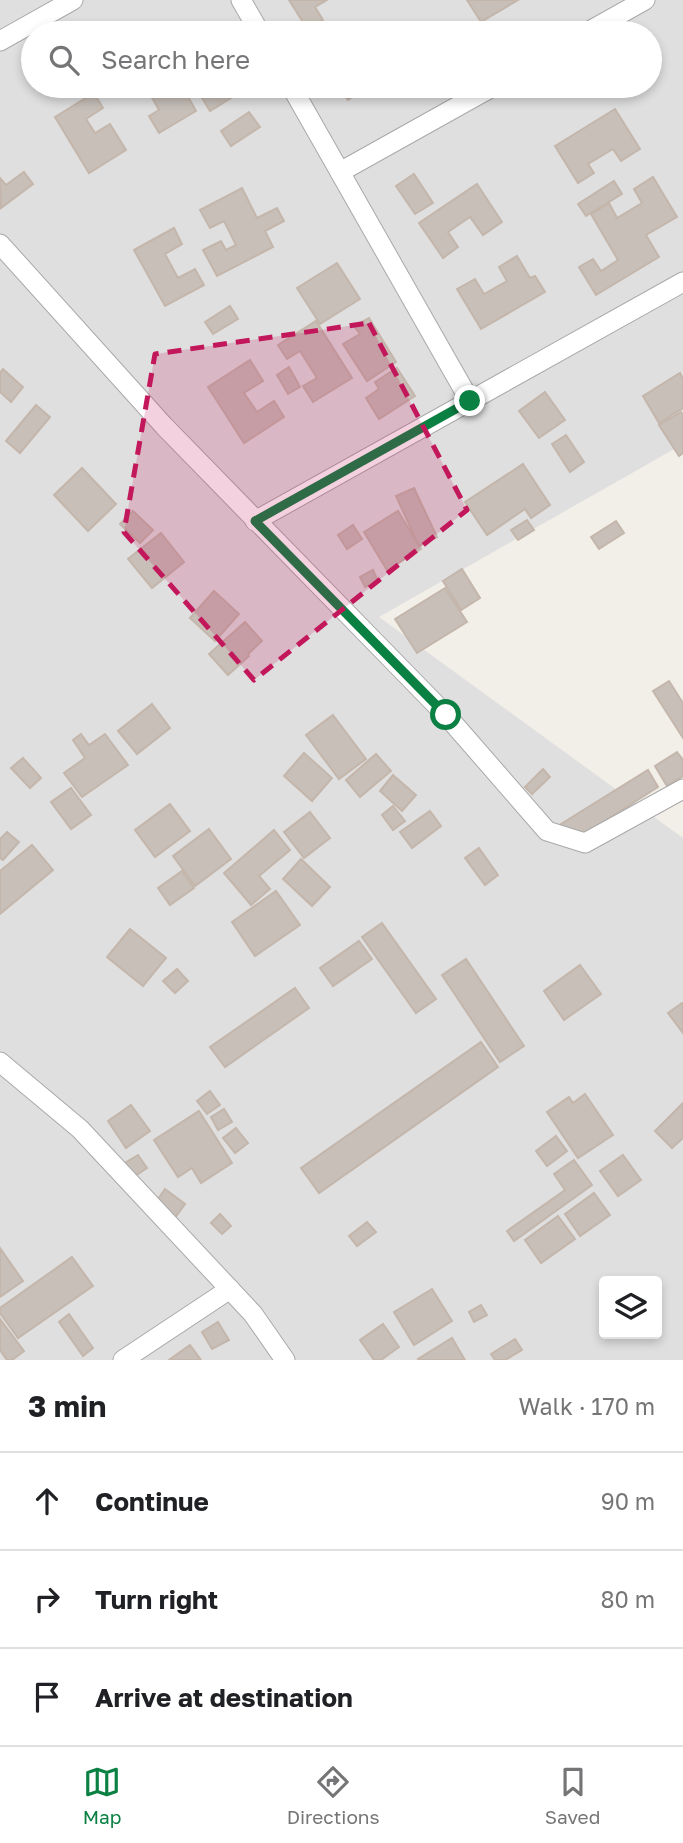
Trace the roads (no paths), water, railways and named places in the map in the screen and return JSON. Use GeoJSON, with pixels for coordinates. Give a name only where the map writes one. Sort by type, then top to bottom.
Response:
{"type":"FeatureCollection","features":[{"type":"Feature","properties":{"kind":"street"},"geometry":{"type":"LineString","coordinates":[[36,21],[73,0]]}},
{"type":"Feature","properties":{"kind":"street"},"geometry":{"type":"LineString","coordinates":[[241,0],[253,21]]}},
{"type":"Feature","properties":{"kind":"street"},"geometry":{"type":"LineString","coordinates":[[607,21],[645,0]]}},
{"type":"Feature","properties":{"kind":"street"},"geometry":{"type":"LineString","coordinates":[[0,41],[21,29]]}},
{"type":"Feature","properties":{"kind":"street"},"geometry":{"type":"LineString","coordinates":[[298,98],[470,401]]}},
{"type":"Feature","properties":{"kind":"street"},"geometry":{"type":"LineString","coordinates":[[341,172],[473,98]]}},
{"type":"Feature","properties":{"kind":"street"},"geometry":{"type":"LineString","coordinates":[[0,244],[164,426],[446,715],[547,831],[585,843],[683,789]]}},
{"type":"Feature","properties":{"kind":"street"},"geometry":{"type":"LineString","coordinates":[[255,521],[683,282]]}},
{"type":"Feature","properties":{"kind":"street"},"geometry":{"type":"LineString","coordinates":[[0,1062],[80,1129],[253,1314],[285,1360]]}},
{"type":"Feature","properties":{"kind":"street"},"geometry":{"type":"LineString","coordinates":[[123,1360],[230,1289]]}}]}
